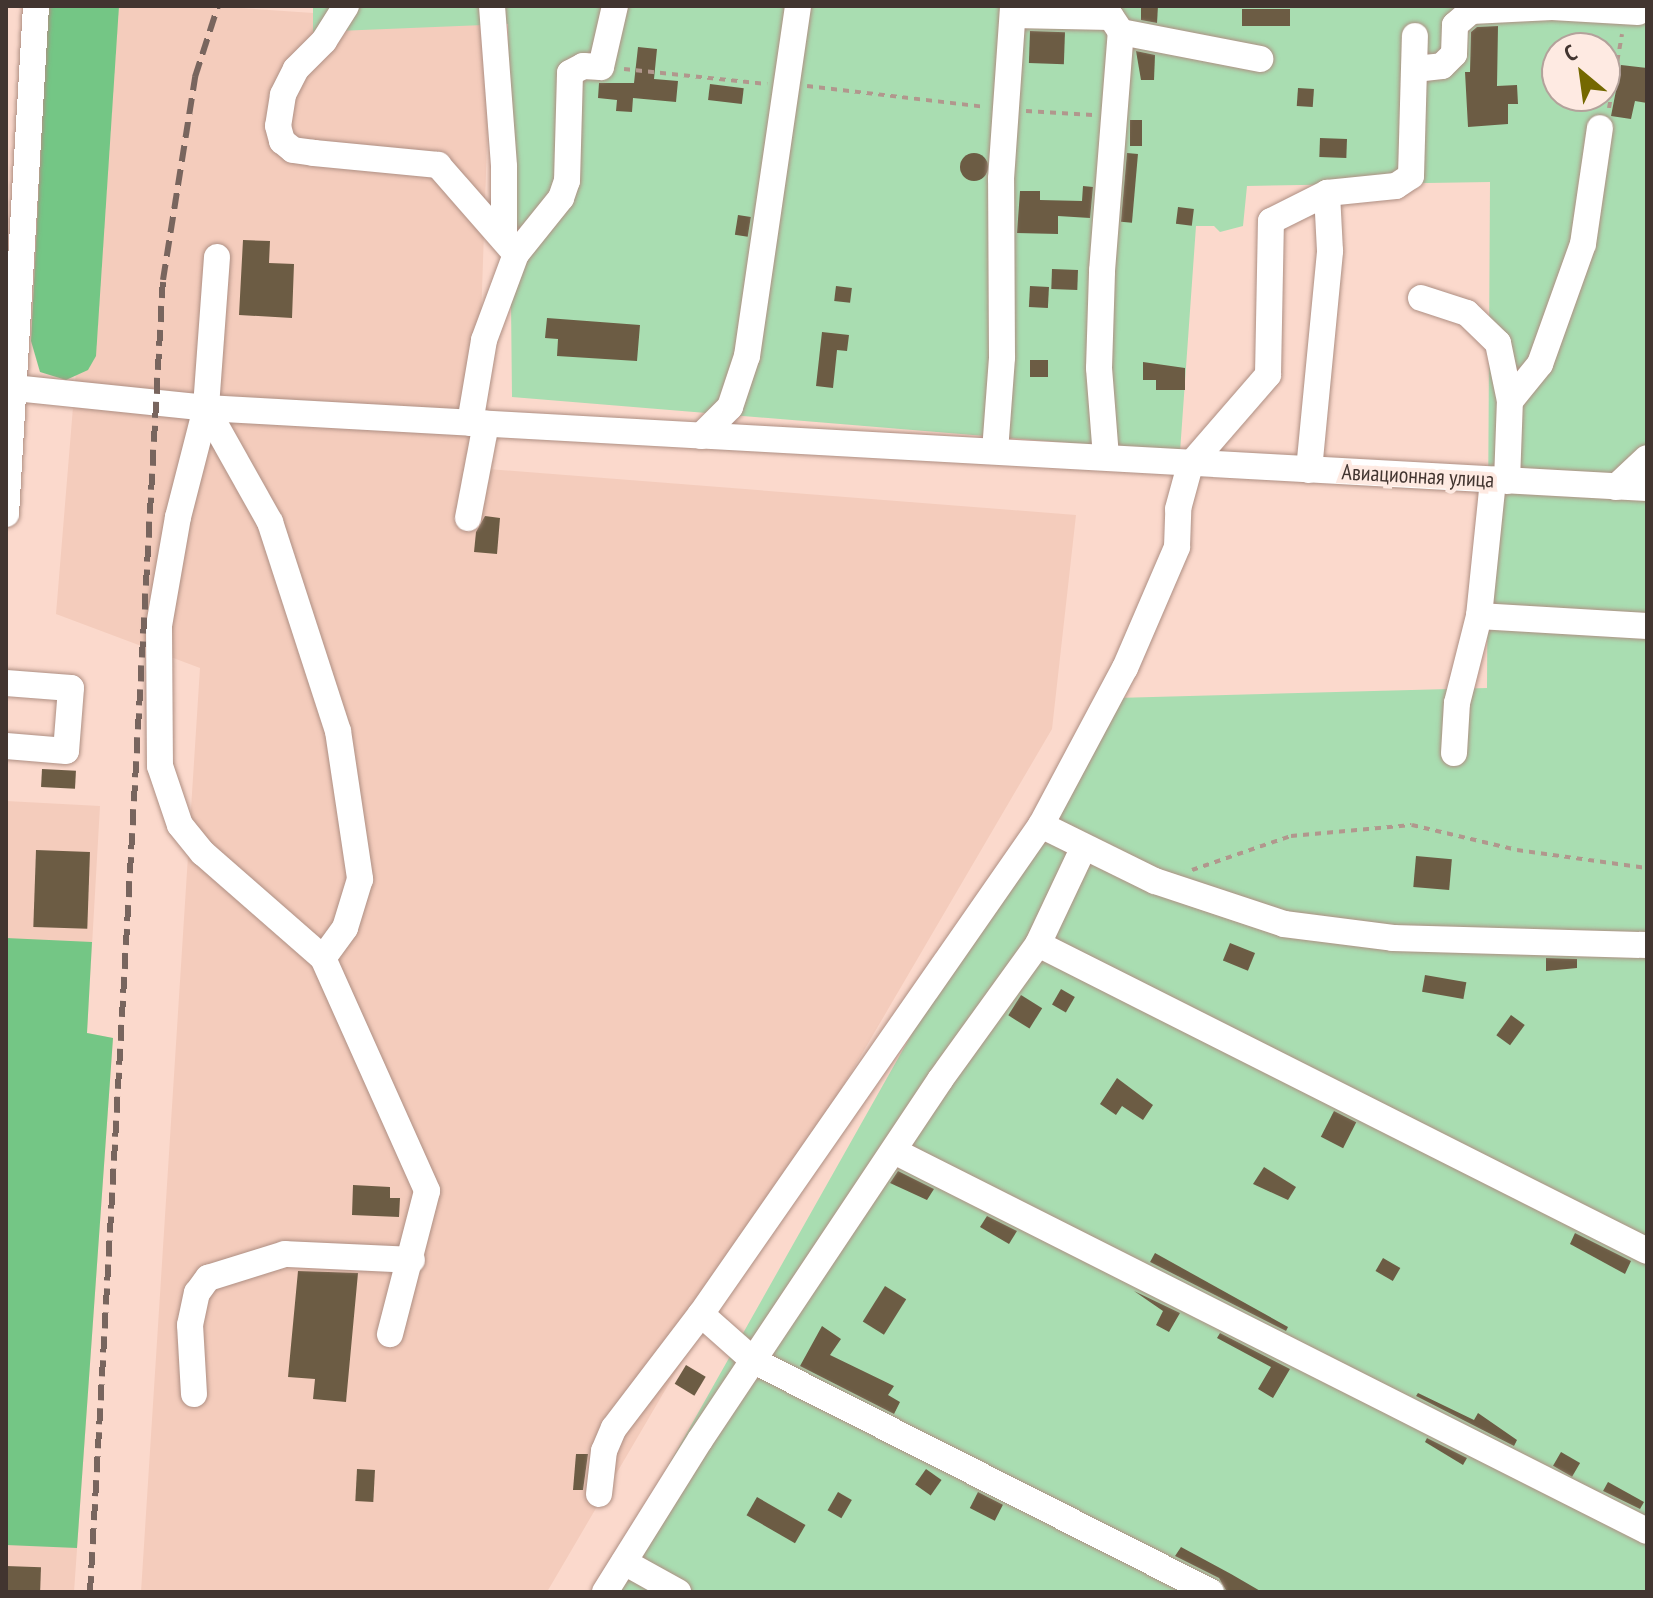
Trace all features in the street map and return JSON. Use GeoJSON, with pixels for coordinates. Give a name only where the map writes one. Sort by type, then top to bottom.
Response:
{"type":"FeatureCollection","features":[{"type":"Feature","properties":{"kind":"street"},"geometry":{"type":"LineString","coordinates":[[6,514],[36,6]]}},
{"type":"Feature","properties":{"kind":"street"},"geometry":{"type":"LineString","coordinates":[[346,6],[324,41],[296,69],[283,95],[278,126],[282,141],[293,150],[438,165],[510,247]]}},
{"type":"Feature","properties":{"kind":"street"},"geometry":{"type":"LineString","coordinates":[[468,518],[484,340],[510,247],[492,6]]}},
{"type":"Feature","properties":{"kind":"street"},"geometry":{"type":"LineString","coordinates":[[510,247],[561,198],[567,181],[570,73],[583,66],[601,67],[615,6]]}},
{"type":"Feature","properties":{"kind":"street"},"geometry":{"type":"LineString","coordinates":[[701,436],[730,407],[747,356],[798,6]]}},
{"type":"Feature","properties":{"kind":"street"},"geometry":{"type":"LineString","coordinates":[[1415,69],[1442,66],[1454,54],[1455,25],[1470,8],[1552,7],[1630,12]]}},
{"type":"Feature","properties":{"kind":"street"},"geometry":{"type":"LineString","coordinates":[[995,451],[1002,357],[1001,179],[1009,110],[1013,11],[1111,17],[1121,32],[1099,368],[1106,457]]}},
{"type":"Feature","properties":{"kind":"street"},"geometry":{"type":"LineString","coordinates":[[1121,32],[1260,59]]}},
{"type":"Feature","properties":{"kind":"street"},"geometry":{"type":"LineString","coordinates":[[599,1494],[604,1451],[614,1428],[701,1314],[1041,825],[1125,668],[1177,547],[1178,509],[1190,465],[1268,375],[1271,221],[1327,193],[1396,186],[1411,176],[1415,36]]}},
{"type":"Feature","properties":{"kind":"street"},"geometry":{"type":"LineString","coordinates":[[1510,401],[1540,364],[1583,244],[1600,128]]}},
{"type":"Feature","properties":{"kind":"street"},"geometry":{"type":"LineString","coordinates":[[1309,470],[1330,251],[1327,193]]}},
{"type":"Feature","properties":{"kind":"street"},"geometry":{"type":"LineString","coordinates":[[217,257],[206,408],[178,517],[159,626],[160,766],[180,825],[203,853],[323,958],[427,1191],[412,1260],[390,1334]]}},
{"type":"Feature","properties":{"kind":"street"},"geometry":{"type":"LineString","coordinates":[[1421,298],[1467,313],[1498,343],[1510,401],[1479,616],[1457,703],[1454,753]]}},
{"type":"Feature","properties":{"kind":"street","name":"Авиационная улица"},"geometry":{"type":"LineString","coordinates":[[14,388],[206,408],[1647,488]]}},
{"type":"Feature","properties":{"kind":"street"},"geometry":{"type":"LineString","coordinates":[[206,408],[270,522],[338,731],[360,879],[345,928],[323,958]]}},
{"type":"Feature","properties":{"kind":"street"},"geometry":{"type":"LineString","coordinates":[[1616,487],[1647,458]]}},
{"type":"Feature","properties":{"kind":"street"},"geometry":{"type":"LineString","coordinates":[[1479,616],[1647,626]]}},
{"type":"Feature","properties":{"kind":"street"},"geometry":{"type":"LineString","coordinates":[[6,683],[71,688],[66,751],[6,746]]}},
{"type":"Feature","properties":{"kind":"street"},"geometry":{"type":"LineString","coordinates":[[1041,825],[1083,849],[1155,881],[1257,918],[1344,934],[1647,945]]}},
{"type":"Feature","properties":{"kind":"street"},"geometry":{"type":"LineString","coordinates":[[605,1592],[894,1151],[1038,944],[1083,849]]}},
{"type":"Feature","properties":{"kind":"street"},"geometry":{"type":"LineString","coordinates":[[1038,944],[1647,1251]]}},
{"type":"Feature","properties":{"kind":"street"},"geometry":{"type":"LineString","coordinates":[[894,1151],[1647,1531]]}},
{"type":"Feature","properties":{"kind":"street"},"geometry":{"type":"LineString","coordinates":[[194,1394],[190,1325],[197,1293],[208,1278],[285,1254],[412,1260]]}},
{"type":"Feature","properties":{"kind":"street"},"geometry":{"type":"LineString","coordinates":[[701,1314],[754,1361],[1211,1592]]}},
{"type":"Feature","properties":{"kind":"street"},"geometry":{"type":"LineString","coordinates":[[624,1562],[678,1592]]}},
{"type":"Feature","properties":{"kind":"path"},"geometry":{"type":"LineString","coordinates":[[1600,128],[1622,53],[1630,12]]}},
{"type":"Feature","properties":{"kind":"path"},"geometry":{"type":"LineString","coordinates":[[601,67],[1009,110],[1115,117]]}},
{"type":"Feature","properties":{"kind":"path"},"geometry":{"type":"LineString","coordinates":[[1155,881],[1291,836],[1412,825],[1517,850],[1647,868]]}},
{"type":"Feature","properties":{"kind":"shaded area"},"geometry":{"type":"Polygon","coordinates":[[[106,6],[211,6],[491,25],[476,468],[1076,515],[1052,729],[547,1592],[141,1592],[200,668],[56,614],[106,6]]]}},
{"type":"Feature","properties":{"kind":"shaded area"},"geometry":{"type":"Polygon","coordinates":[[[6,801],[100,806],[87,1033],[113,1038],[74,1592],[6,1592],[6,801]]]}},
{"type":"Feature","properties":{"kind":"green space"},"geometry":{"type":"Polygon","coordinates":[[[48,6],[119,6],[96,356],[88,370],[66,380],[40,372],[31,341],[48,6]]]}},
{"type":"Feature","properties":{"kind":"green space"},"geometry":{"type":"Polygon","coordinates":[[[313,6],[1647,6],[1647,1592],[597,1592],[993,890],[1116,698],[1487,688],[1490,182],[1247,186],[1243,226],[1220,232],[1214,226],[1196,226],[1180,452],[512,397],[508,24],[313,32],[313,6]]]}},
{"type":"Feature","properties":{"kind":"green space"},"geometry":{"type":"Polygon","coordinates":[[[6,938],[92,942],[87,1033],[113,1038],[77,1548],[6,1545],[6,938]]]}},
{"type":"Feature","properties":{"kind":"building"},"geometry":{"type":"Polygon","coordinates":[[[1141,6],[1158,6],[1157,23],[1141,20],[1141,6]]]}},
{"type":"Feature","properties":{"kind":"building"},"geometry":{"type":"Polygon","coordinates":[[[1242,9],[1290,9],[1290,26],[1242,26],[1242,9]]]}},
{"type":"Feature","properties":{"kind":"building"},"geometry":{"type":"Polygon","coordinates":[[[1498,26],[1497,86],[1517,85],[1518,104],[1508,104],[1508,124],[1468,127],[1465,72],[1470,72],[1471,32],[1477,27],[1498,26]]]}},
{"type":"Feature","properties":{"kind":"building"},"geometry":{"type":"Polygon","coordinates":[[[1030,31],[1065,32],[1064,64],[1029,63],[1030,31]]]}},
{"type":"Feature","properties":{"kind":"building"},"geometry":{"type":"Polygon","coordinates":[[[638,47],[657,49],[654,79],[678,81],[676,102],[633,98],[632,112],[616,111],[617,100],[598,98],[599,83],[634,83],[638,47]]]}},
{"type":"Feature","properties":{"kind":"building"},"geometry":{"type":"Polygon","coordinates":[[[1136,51],[1155,55],[1154,80],[1141,80],[1136,51]]]}},
{"type":"Feature","properties":{"kind":"building"},"geometry":{"type":"Polygon","coordinates":[[[1621,65],[1647,68],[1647,103],[1635,101],[1631,119],[1611,116],[1612,112],[1621,112],[1621,65]]]}},
{"type":"Feature","properties":{"kind":"building"},"geometry":{"type":"Polygon","coordinates":[[[710,84],[744,88],[742,104],[708,100],[710,84]]]}},
{"type":"Feature","properties":{"kind":"building"},"geometry":{"type":"Polygon","coordinates":[[[1298,88],[1314,89],[1313,107],[1297,106],[1298,88]]]}},
{"type":"Feature","properties":{"kind":"building"},"geometry":{"type":"Polygon","coordinates":[[[1130,120],[1142,120],[1142,146],[1130,146],[1130,120]]]}},
{"type":"Feature","properties":{"kind":"building"},"geometry":{"type":"Polygon","coordinates":[[[1320,138],[1347,139],[1346,158],[1319,157],[1320,138]]]}},
{"type":"Feature","properties":{"kind":"building"},"geometry":{"type":"Polygon","coordinates":[[[974,153],[984,157],[988,167],[984,177],[974,181],[964,177],[960,167],[964,157],[974,153]]]}},
{"type":"Feature","properties":{"kind":"building"},"geometry":{"type":"Polygon","coordinates":[[[1127,153],[1138,154],[1132,223],[1121,222],[1127,153]]]}},
{"type":"Feature","properties":{"kind":"building"},"geometry":{"type":"Polygon","coordinates":[[[1083,186],[1093,187],[1090,218],[1058,216],[1058,234],[1017,233],[1020,191],[1040,191],[1040,200],[1082,201],[1083,186]]]}},
{"type":"Feature","properties":{"kind":"building"},"geometry":{"type":"Polygon","coordinates":[[[1178,207],[1194,209],[1192,226],[1176,224],[1178,207]]]}},
{"type":"Feature","properties":{"kind":"building"},"geometry":{"type":"Polygon","coordinates":[[[738,215],[751,217],[748,237],[735,235],[738,215]]]}},
{"type":"Feature","properties":{"kind":"building"},"geometry":{"type":"Polygon","coordinates":[[[243,240],[270,241],[269,263],[294,264],[292,318],[239,315],[243,240]]]}},
{"type":"Feature","properties":{"kind":"building"},"geometry":{"type":"Polygon","coordinates":[[[1052,269],[1078,270],[1077,290],[1051,289],[1052,269]]]}},
{"type":"Feature","properties":{"kind":"building"},"geometry":{"type":"Polygon","coordinates":[[[836,286],[852,288],[850,303],[834,301],[836,286]]]}},
{"type":"Feature","properties":{"kind":"building"},"geometry":{"type":"Polygon","coordinates":[[[1030,286],[1049,287],[1048,308],[1029,307],[1030,286]]]}},
{"type":"Feature","properties":{"kind":"building"},"geometry":{"type":"Polygon","coordinates":[[[547,318],[640,325],[637,361],[557,356],[558,339],[545,338],[547,318]]]}},
{"type":"Feature","properties":{"kind":"building"},"geometry":{"type":"Polygon","coordinates":[[[822,332],[849,335],[847,351],[837,350],[833,388],[816,386],[822,332]]]}},
{"type":"Feature","properties":{"kind":"building"},"geometry":{"type":"Polygon","coordinates":[[[1030,360],[1048,360],[1048,377],[1030,377],[1030,360]]]}},
{"type":"Feature","properties":{"kind":"building"},"geometry":{"type":"Polygon","coordinates":[[[1143,362],[1185,368],[1185,390],[1156,390],[1156,380],[1143,380],[1143,362]]]}},
{"type":"Feature","properties":{"kind":"building"},"geometry":{"type":"Polygon","coordinates":[[[485,516],[500,518],[497,554],[474,552],[476,532],[485,516]]]}},
{"type":"Feature","properties":{"kind":"building"},"geometry":{"type":"Polygon","coordinates":[[[42,769],[76,771],[75,789],[41,787],[42,769]]]}},
{"type":"Feature","properties":{"kind":"building"},"geometry":{"type":"Polygon","coordinates":[[[36,850],[90,852],[87,929],[33,927],[36,850]]]}},
{"type":"Feature","properties":{"kind":"building"},"geometry":{"type":"Polygon","coordinates":[[[1416,856],[1452,859],[1449,890],[1413,887],[1416,856]]]}},
{"type":"Feature","properties":{"kind":"building"},"geometry":{"type":"Polygon","coordinates":[[[1230,943],[1255,953],[1248,971],[1223,961],[1230,943]]]}},
{"type":"Feature","properties":{"kind":"building"},"geometry":{"type":"Polygon","coordinates":[[[1546,958],[1577,959],[1577,968],[1546,971],[1546,958]]]}},
{"type":"Feature","properties":{"kind":"building"},"geometry":{"type":"Polygon","coordinates":[[[1425,975],[1466,982],[1463,999],[1422,992],[1425,975]]]}},
{"type":"Feature","properties":{"kind":"building"},"geometry":{"type":"Polygon","coordinates":[[[1061,989],[1075,997],[1066,1013],[1052,1005],[1061,989]]]}},
{"type":"Feature","properties":{"kind":"building"},"geometry":{"type":"Polygon","coordinates":[[[1021,995],[1042,1008],[1029,1029],[1008,1015],[1021,995]]]}},
{"type":"Feature","properties":{"kind":"building"},"geometry":{"type":"Polygon","coordinates":[[[1511,1015],[1525,1025],[1510,1045],[1496,1035],[1511,1015]]]}},
{"type":"Feature","properties":{"kind":"building"},"geometry":{"type":"Polygon","coordinates":[[[1117,1078],[1153,1105],[1143,1120],[1122,1106],[1116,1115],[1100,1104],[1117,1078]]]}},
{"type":"Feature","properties":{"kind":"building"},"geometry":{"type":"Polygon","coordinates":[[[1334,1111],[1356,1122],[1343,1148],[1321,1137],[1334,1111]]]}},
{"type":"Feature","properties":{"kind":"building"},"geometry":{"type":"Polygon","coordinates":[[[1264,1167],[1296,1187],[1288,1200],[1253,1184],[1264,1167]]]}},
{"type":"Feature","properties":{"kind":"building"},"geometry":{"type":"Polygon","coordinates":[[[898,1171],[934,1189],[927,1200],[890,1183],[898,1171]]]}},
{"type":"Feature","properties":{"kind":"building"},"geometry":{"type":"Polygon","coordinates":[[[353,1185],[390,1187],[390,1198],[400,1198],[399,1217],[352,1215],[353,1185]]]}},
{"type":"Feature","properties":{"kind":"building"},"geometry":{"type":"Polygon","coordinates":[[[987,1216],[1017,1231],[1009,1244],[980,1227],[987,1216]]]}},
{"type":"Feature","properties":{"kind":"building"},"geometry":{"type":"Polygon","coordinates":[[[1575,1233],[1631,1261],[1625,1274],[1570,1244],[1575,1233]]]}},
{"type":"Feature","properties":{"kind":"building"},"geometry":{"type":"Polygon","coordinates":[[[1155,1253],[1288,1327],[1286,1331],[1150,1262],[1155,1253]]]}},
{"type":"Feature","properties":{"kind":"building"},"geometry":{"type":"Polygon","coordinates":[[[1383,1258],[1400,1268],[1393,1281],[1376,1271],[1383,1258]]]}},
{"type":"Feature","properties":{"kind":"building"},"geometry":{"type":"Polygon","coordinates":[[[298,1271],[358,1273],[346,1402],[313,1399],[315,1379],[288,1377],[298,1271]]]}},
{"type":"Feature","properties":{"kind":"building"},"geometry":{"type":"Polygon","coordinates":[[[885,1286],[906,1299],[884,1335],[863,1322],[885,1286]]]}},
{"type":"Feature","properties":{"kind":"building"},"geometry":{"type":"Polygon","coordinates":[[[1134,1291],[1180,1313],[1169,1332],[1156,1325],[1163,1311],[1134,1291]]]}},
{"type":"Feature","properties":{"kind":"building"},"geometry":{"type":"Polygon","coordinates":[[[822,1326],[841,1339],[830,1355],[894,1386],[888,1395],[900,1402],[894,1414],[800,1366],[822,1326]]]}},
{"type":"Feature","properties":{"kind":"building"},"geometry":{"type":"Polygon","coordinates":[[[1220,1333],[1290,1369],[1273,1398],[1258,1389],[1271,1367],[1217,1338],[1220,1333]]]}},
{"type":"Feature","properties":{"kind":"building"},"geometry":{"type":"Polygon","coordinates":[[[686,1365],[706,1377],[694,1396],[675,1384],[686,1365]]]}},
{"type":"Feature","properties":{"kind":"building"},"geometry":{"type":"Polygon","coordinates":[[[1418,1393],[1474,1420],[1478,1413],[1517,1440],[1514,1446],[1416,1396],[1418,1393]]]}},
{"type":"Feature","properties":{"kind":"building"},"geometry":{"type":"Polygon","coordinates":[[[1427,1438],[1467,1458],[1463,1465],[1425,1442],[1427,1438]]]}},
{"type":"Feature","properties":{"kind":"building"},"geometry":{"type":"Polygon","coordinates":[[[1561,1452],[1580,1463],[1572,1477],[1553,1466],[1561,1452]]]}},
{"type":"Feature","properties":{"kind":"building"},"geometry":{"type":"Polygon","coordinates":[[[576,1454],[588,1454],[583,1490],[573,1490],[576,1454]]]}},
{"type":"Feature","properties":{"kind":"building"},"geometry":{"type":"Polygon","coordinates":[[[357,1469],[375,1470],[373,1502],[355,1501],[357,1469]]]}},
{"type":"Feature","properties":{"kind":"building"},"geometry":{"type":"Polygon","coordinates":[[[926,1469],[942,1480],[931,1495],[915,1485],[926,1469]]]}},
{"type":"Feature","properties":{"kind":"building"},"geometry":{"type":"Polygon","coordinates":[[[1608,1482],[1644,1502],[1640,1509],[1603,1491],[1608,1482]]]}},
{"type":"Feature","properties":{"kind":"building"},"geometry":{"type":"Polygon","coordinates":[[[838,1492],[852,1500],[841,1518],[828,1510],[838,1492]]]}},
{"type":"Feature","properties":{"kind":"building"},"geometry":{"type":"Polygon","coordinates":[[[978,1492],[1003,1505],[995,1521],[970,1508],[978,1492]]]}},
{"type":"Feature","properties":{"kind":"building"},"geometry":{"type":"Polygon","coordinates":[[[757,1497],[805,1525],[795,1543],[746,1515],[757,1497]]]}},
{"type":"Feature","properties":{"kind":"building"},"geometry":{"type":"Polygon","coordinates":[[[1181,1547],[1262,1592],[1227,1592],[1219,1578],[1175,1556],[1181,1547]]]}},
{"type":"Feature","properties":{"kind":"building"},"geometry":{"type":"Polygon","coordinates":[[[6,1566],[41,1567],[40,1592],[6,1592],[6,1566]]]}},
{"type":"Feature","properties":{"kind":"railway"},"geometry":{"type":"LineString","coordinates":[[90,1592],[163,280],[195,77],[218,6]]}}]}
